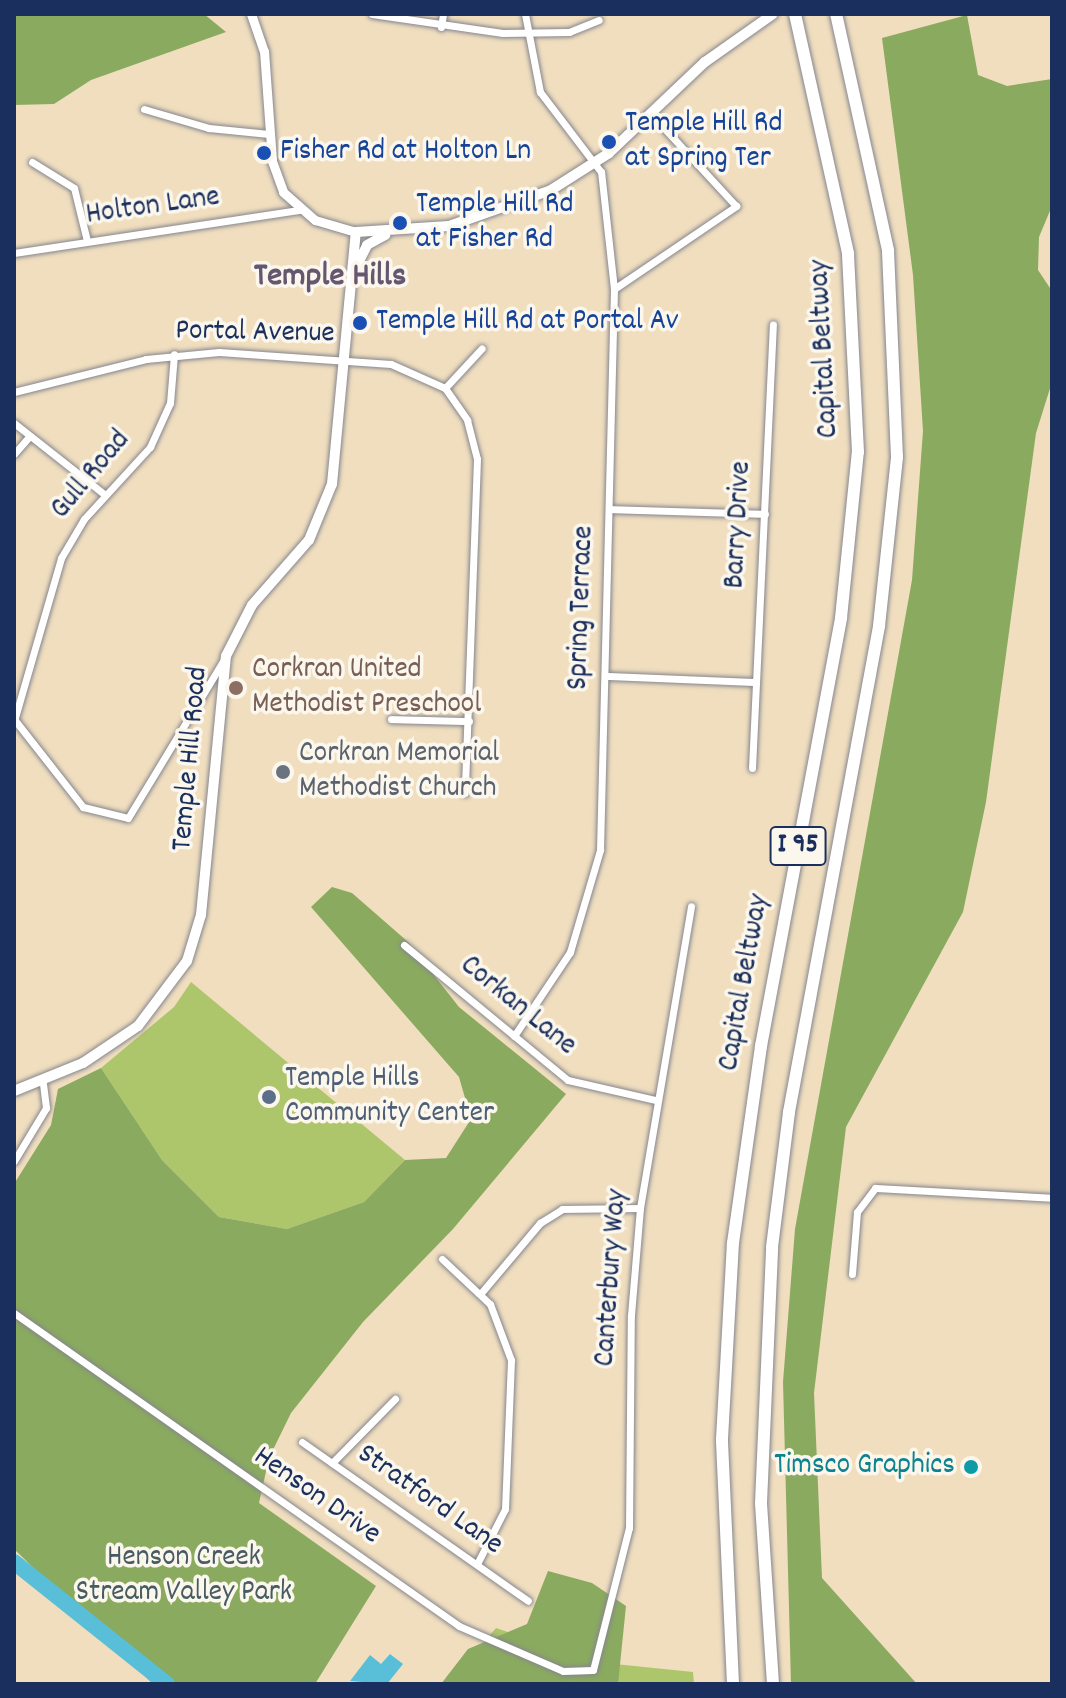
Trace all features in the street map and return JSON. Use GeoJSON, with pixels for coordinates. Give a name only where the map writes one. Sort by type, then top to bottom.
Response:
{"type":"FeatureCollection","features":[{"type":"Feature","properties":{"kind":"highway","name":"Capital Beltway"},"geometry":{"type":"LineString","coordinates":[[733,1684],[722,1455],[733,1243],[761,1046],[841,618],[858,452],[848,253],[795,14]]}},
{"type":"Feature","properties":{"kind":"highway","name":"I 95"},"geometry":{"type":"LineString","coordinates":[[773,1684],[761,1503],[772,1247],[789,1112],[879,626],[897,457],[888,250],[836,14]]}},
{"type":"Feature","properties":{"kind":"main road"},"geometry":{"type":"LineString","coordinates":[[356,232],[392,232],[499,212],[597,162],[705,62],[770,16]]}},
{"type":"Feature","properties":{"kind":"main road","name":"Temple Hill Road"},"geometry":{"type":"LineString","coordinates":[[14,1091],[43,1083],[138,1026],[187,961],[201,915],[226,656],[252,605],[309,540],[324,507],[356,232]]}},
{"type":"Feature","properties":{"kind":"main road"},"geometry":{"type":"LineString","coordinates":[[351,286],[367,245],[392,232]]}},
{"type":"Feature","properties":{"kind":"street"},"geometry":{"type":"LineString","coordinates":[[251,14],[264,51],[269,134],[276,176],[299,210],[356,232]]}},
{"type":"Feature","properties":{"kind":"street"},"geometry":{"type":"LineString","coordinates":[[372,14],[441,27],[526,33],[569,32],[599,20]]}},
{"type":"Feature","properties":{"kind":"street"},"geometry":{"type":"LineString","coordinates":[[441,27],[443,14]]}},
{"type":"Feature","properties":{"kind":"street"},"geometry":{"type":"LineString","coordinates":[[525,14],[526,33],[547,106],[597,162]]}},
{"type":"Feature","properties":{"kind":"street"},"geometry":{"type":"LineString","coordinates":[[144,109],[209,128],[269,134]]}},
{"type":"Feature","properties":{"kind":"street"},"geometry":{"type":"LineString","coordinates":[[614,289],[736,206],[651,114]]}},
{"type":"Feature","properties":{"kind":"street"},"geometry":{"type":"LineString","coordinates":[[32,162],[74,188],[87,241]]}},
{"type":"Feature","properties":{"kind":"street","name":"Spring Terrace"},"geometry":{"type":"LineString","coordinates":[[514,1036],[570,952],[594,883],[606,676],[614,289],[597,162]]}},
{"type":"Feature","properties":{"kind":"street","name":"Holton Lane"},"geometry":{"type":"LineString","coordinates":[[14,253],[299,210]]}},
{"type":"Feature","properties":{"kind":"street","name":"Barry Drive"},"geometry":{"type":"LineString","coordinates":[[752,768],[773,324]]}},
{"type":"Feature","properties":{"kind":"street"},"geometry":{"type":"LineString","coordinates":[[465,793],[477,459],[467,420],[445,388],[482,348]]}},
{"type":"Feature","properties":{"kind":"street","name":"Portal Avenue"},"geometry":{"type":"LineString","coordinates":[[14,392],[174,354],[343,359],[405,368],[445,388]]}},
{"type":"Feature","properties":{"kind":"street","name":"Gull Road"},"geometry":{"type":"LineString","coordinates":[[14,720],[61,558],[104,494],[155,438],[170,403],[174,354]]}},
{"type":"Feature","properties":{"kind":"street"},"geometry":{"type":"LineString","coordinates":[[14,423],[104,494]]}},
{"type":"Feature","properties":{"kind":"street"},"geometry":{"type":"LineString","coordinates":[[14,454],[29,437]]}},
{"type":"Feature","properties":{"kind":"street"},"geometry":{"type":"LineString","coordinates":[[610,509],[765,514]]}},
{"type":"Feature","properties":{"kind":"street"},"geometry":{"type":"LineString","coordinates":[[14,720],[83,807],[128,818],[226,656]]}},
{"type":"Feature","properties":{"kind":"street"},"geometry":{"type":"LineString","coordinates":[[606,676],[756,682]]}},
{"type":"Feature","properties":{"kind":"street"},"geometry":{"type":"LineString","coordinates":[[391,719],[469,721]]}},
{"type":"Feature","properties":{"kind":"street","name":"Canterbury Way"},"geometry":{"type":"LineString","coordinates":[[601,1655],[629,1528],[631,1315],[640,1208],[655,1100],[691,906]]}},
{"type":"Feature","properties":{"kind":"street","name":"Corkan Lane"},"geometry":{"type":"LineString","coordinates":[[404,945],[568,1080],[655,1100]]}},
{"type":"Feature","properties":{"kind":"street"},"geometry":{"type":"LineString","coordinates":[[14,1161],[46,1108],[43,1083]]}},
{"type":"Feature","properties":{"kind":"street"},"geometry":{"type":"LineString","coordinates":[[852,1274],[857,1212],[875,1188],[1052,1198]]}},
{"type":"Feature","properties":{"kind":"street"},"geometry":{"type":"LineString","coordinates":[[481,1293],[540,1223],[562,1209],[640,1208]]}},
{"type":"Feature","properties":{"kind":"street"},"geometry":{"type":"LineString","coordinates":[[442,1259],[481,1293],[503,1328],[514,1380],[505,1509],[478,1562]]}},
{"type":"Feature","properties":{"kind":"street","name":"Henson Drive"},"geometry":{"type":"LineString","coordinates":[[14,1313],[492,1646],[580,1675],[601,1655]]}},
{"type":"Feature","properties":{"kind":"street"},"geometry":{"type":"LineString","coordinates":[[332,1463],[395,1399]]}},
{"type":"Feature","properties":{"kind":"street","name":"Stratford Lane"},"geometry":{"type":"LineString","coordinates":[[302,1442],[478,1562],[528,1601]]}},
{"type":"Feature","properties":{"kind":"green space"},"geometry":{"type":"Polygon","coordinates":[[[14,14],[204,14],[226,32],[91,80],[54,104],[14,105],[14,14]]]}},
{"type":"Feature","properties":{"kind":"green space"},"geometry":{"type":"Polygon","coordinates":[[[967,15],[978,75],[1007,86],[1052,79],[1052,206],[1039,237],[1038,270],[1052,291],[1052,382],[1036,433],[986,802],[963,912],[846,1127],[814,1393],[822,1578],[917,1684],[791,1684],[783,1382],[795,1229],[912,580],[923,431],[913,275],[882,38],[967,15]]]}},
{"type":"Feature","properties":{"kind":"green space","name":"Henson Creek Stream Valley Park"},"geometry":{"type":"Polygon","coordinates":[[[332,887],[352,893],[407,941],[459,1007],[566,1094],[453,1229],[363,1322],[291,1413],[269,1458],[259,1503],[376,1586],[315,1684],[153,1684],[14,1549],[14,1184],[51,1125],[58,1089],[101,1068],[162,1160],[219,1217],[287,1229],[364,1202],[405,1160],[446,1158],[471,1119],[459,1077],[311,907],[332,887]]]}},
{"type":"Feature","properties":{"kind":"green space"},"geometry":{"type":"Polygon","coordinates":[[[191,982],[405,1160],[364,1202],[287,1229],[219,1217],[162,1160],[101,1068],[174,1007],[191,982]]]}},
{"type":"Feature","properties":{"kind":"green space"},"geometry":{"type":"Polygon","coordinates":[[[548,1571],[592,1583],[626,1606],[618,1684],[441,1684],[468,1649],[527,1624],[548,1571]]]}},
{"type":"Feature","properties":{"kind":"green space"},"geometry":{"type":"Polygon","coordinates":[[[496,1628],[595,1662],[693,1672],[694,1684],[449,1684],[496,1628]]]}},
{"type":"Feature","properties":{"kind":"water"},"geometry":{"type":"Polygon","coordinates":[[[390,1654],[403,1664],[387,1684],[350,1681],[370,1655],[381,1664],[390,1654]]]}},
{"type":"Feature","properties":{"kind":"waterway"},"geometry":{"type":"LineString","coordinates":[[14,1562],[167,1684]]}},
{"type":"Feature","properties":{"kind":"place","name":"Temple Hill Rd at Spring Ter"},"geometry":{"type":"Point","coordinates":[609,142]}},
{"type":"Feature","properties":{"kind":"place","name":"Fisher Rd at Holton Ln"},"geometry":{"type":"Point","coordinates":[264,153]}},
{"type":"Feature","properties":{"kind":"place","name":"Temple Hill Rd at Fisher Rd"},"geometry":{"type":"Point","coordinates":[400,223]}},
{"type":"Feature","properties":{"kind":"place","name":"Temple Hill Rd at Portal Av"},"geometry":{"type":"Point","coordinates":[360,323]}},
{"type":"Feature","properties":{"kind":"place","name":"Corkran United Methodist Preschool"},"geometry":{"type":"Point","coordinates":[236,688]}},
{"type":"Feature","properties":{"kind":"place","name":"Corkran Memorial Methodist Church"},"geometry":{"type":"Point","coordinates":[283,772]}},
{"type":"Feature","properties":{"kind":"place","name":"Temple Hills Community Center"},"geometry":{"type":"Point","coordinates":[269,1097]}},
{"type":"Feature","properties":{"kind":"place","name":"Timsco Graphics"},"geometry":{"type":"Point","coordinates":[971,1467]}},
{"type":"Feature","properties":{"kind":"district","name":"Temple Hills"},"geometry":{"type":"Point","coordinates":[330,278]}}]}
